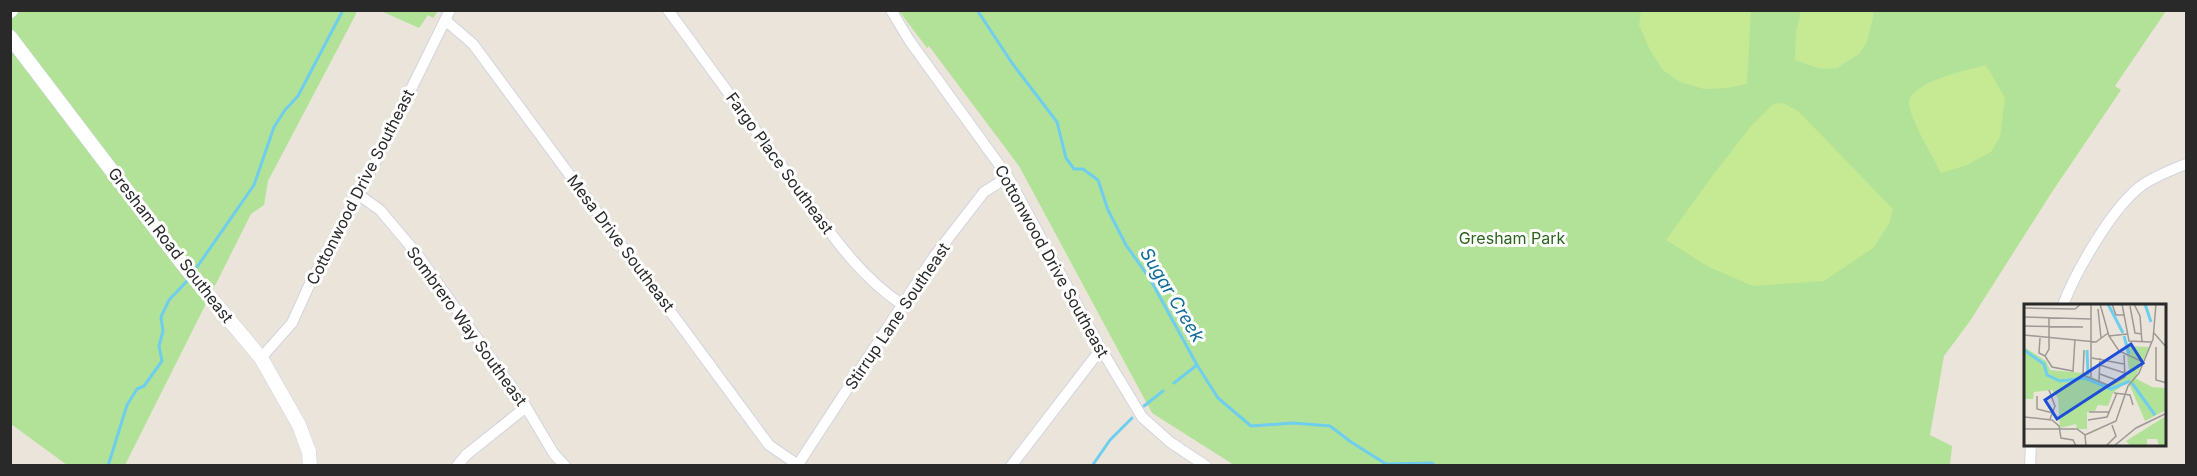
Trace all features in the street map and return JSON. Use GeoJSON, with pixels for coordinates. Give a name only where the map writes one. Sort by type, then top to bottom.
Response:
{"type":"FeatureCollection","features":[{"type":"Feature","properties":{"kind":"street","name":"Fargo Place Southeast"},"geometry":{"type":"LineString","coordinates":[[668,10],[828,230],[862,272],[883,293],[903,305]]}},
{"type":"Feature","properties":{"kind":"street","name":"Cottonwood Drive Southeast"},"geometry":{"type":"LineString","coordinates":[[891,10],[909,40],[1008,177],[1101,349],[1142,417],[1170,442],[1206,465]]}},
{"type":"Feature","properties":{"kind":"street","name":"Cottonwood Drive Southeast"},"geometry":{"type":"LineString","coordinates":[[261,358],[292,323],[312,279],[359,195],[447,15]]}},
{"type":"Feature","properties":{"kind":"street","name":"Mesa Drive Southeast"},"geometry":{"type":"LineString","coordinates":[[447,15],[473,44],[769,445],[798,465]]}},
{"type":"Feature","properties":{"kind":"street","name":"Gresham Road Southeast"},"geometry":{"type":"LineString","coordinates":[[10,37],[185,267],[261,358],[299,425],[309,452],[310,465]]}},
{"type":"Feature","properties":{"kind":"street"},"geometry":{"type":"LineString","coordinates":[[2063,304],[2091,252],[2117,212],[2140,187],[2167,171],[2187,164]]}},
{"type":"Feature","properties":{"kind":"street","name":"Stirrup Lane Southeast"},"geometry":{"type":"LineString","coordinates":[[798,465],[933,258],[984,192],[1008,177]]}},
{"type":"Feature","properties":{"kind":"street","name":"Sombrero Way Southeast"},"geometry":{"type":"LineString","coordinates":[[359,195],[380,210],[417,254],[526,407],[554,454],[565,465]]}},
{"type":"Feature","properties":{"kind":"street"},"geometry":{"type":"LineString","coordinates":[[1011,465],[1101,349]]}},
{"type":"Feature","properties":{"kind":"street"},"geometry":{"type":"LineString","coordinates":[[457,465],[466,455],[526,407]]}},
{"type":"Feature","properties":{"kind":"street"},"geometry":{"type":"LineString","coordinates":[[2030,465],[2031,446]]}},
{"type":"Feature","properties":{"kind":"green space"},"geometry":{"type":"Polygon","coordinates":[[[1865,10],[1874,13],[1867,42],[1859,54],[1837,68],[1821,69],[1795,60],[1796,32],[1801,11],[1865,10]]]}},
{"type":"Feature","properties":{"kind":"green space"},"geometry":{"type":"Polygon","coordinates":[[[11,11],[356,11],[268,181],[264,205],[251,214],[125,465],[67,465],[11,424],[11,11]]]}},
{"type":"Feature","properties":{"kind":"green space"},"geometry":{"type":"Polygon","coordinates":[[[381,11],[438,11],[433,18],[428,15],[419,28],[381,11]]]}},
{"type":"Feature","properties":{"kind":"green space","name":"Gresham Park"},"geometry":{"type":"Polygon","coordinates":[[[899,11],[2166,11],[2115,86],[2121,90],[2052,192],[1970,321],[1944,356],[1930,435],[1952,446],[1950,466],[1234,465],[1152,413],[1019,166],[929,46],[927,48],[899,11]]]}},
{"type":"Feature","properties":{"kind":"green space"},"geometry":{"type":"Polygon","coordinates":[[[1641,11],[1751,11],[1747,84],[1704,89],[1680,82],[1663,70],[1650,50],[1639,25],[1641,11]]]}},
{"type":"Feature","properties":{"kind":"green space"},"geometry":{"type":"Polygon","coordinates":[[[1986,65],[2005,98],[2000,137],[1991,152],[1967,165],[1941,173],[1916,126],[1909,101],[1913,94],[1930,82],[1986,65]]]}},
{"type":"Feature","properties":{"kind":"green space"},"geometry":{"type":"Polygon","coordinates":[[[1783,103],[1798,111],[1893,209],[1889,224],[1873,248],[1824,281],[1753,286],[1709,267],[1666,240],[1751,126],[1773,104],[1783,103]]]}},
{"type":"Feature","properties":{"kind":"waterway"},"geometry":{"type":"LineString","coordinates":[[197,267],[254,185],[274,127],[298,96],[343,10]]}},
{"type":"Feature","properties":{"kind":"waterway","name":"Sugar Creek"},"geometry":{"type":"LineString","coordinates":[[977,10],[1012,63],[1057,122],[1066,158],[1074,169],[1083,169],[1098,180],[1108,210],[1126,245],[1150,279],[1197,365],[1218,398],[1251,426],[1293,423],[1330,426],[1386,464],[1432,463],[1435,466]]}},
{"type":"Feature","properties":{"kind":"waterway"},"geometry":{"type":"LineString","coordinates":[[108,466],[127,405],[137,389],[144,386],[162,361],[159,346],[163,331],[161,317],[169,300],[187,281]]}},
{"type":"Feature","properties":{"kind":"waterway"},"geometry":{"type":"LineString","coordinates":[[1174,383],[1197,365]]}},
{"type":"Feature","properties":{"kind":"waterway"},"geometry":{"type":"LineString","coordinates":[[1144,406],[1163,391]]}},
{"type":"Feature","properties":{"kind":"waterway"},"geometry":{"type":"LineString","coordinates":[[1092,466],[1110,440],[1132,418]]}}]}
